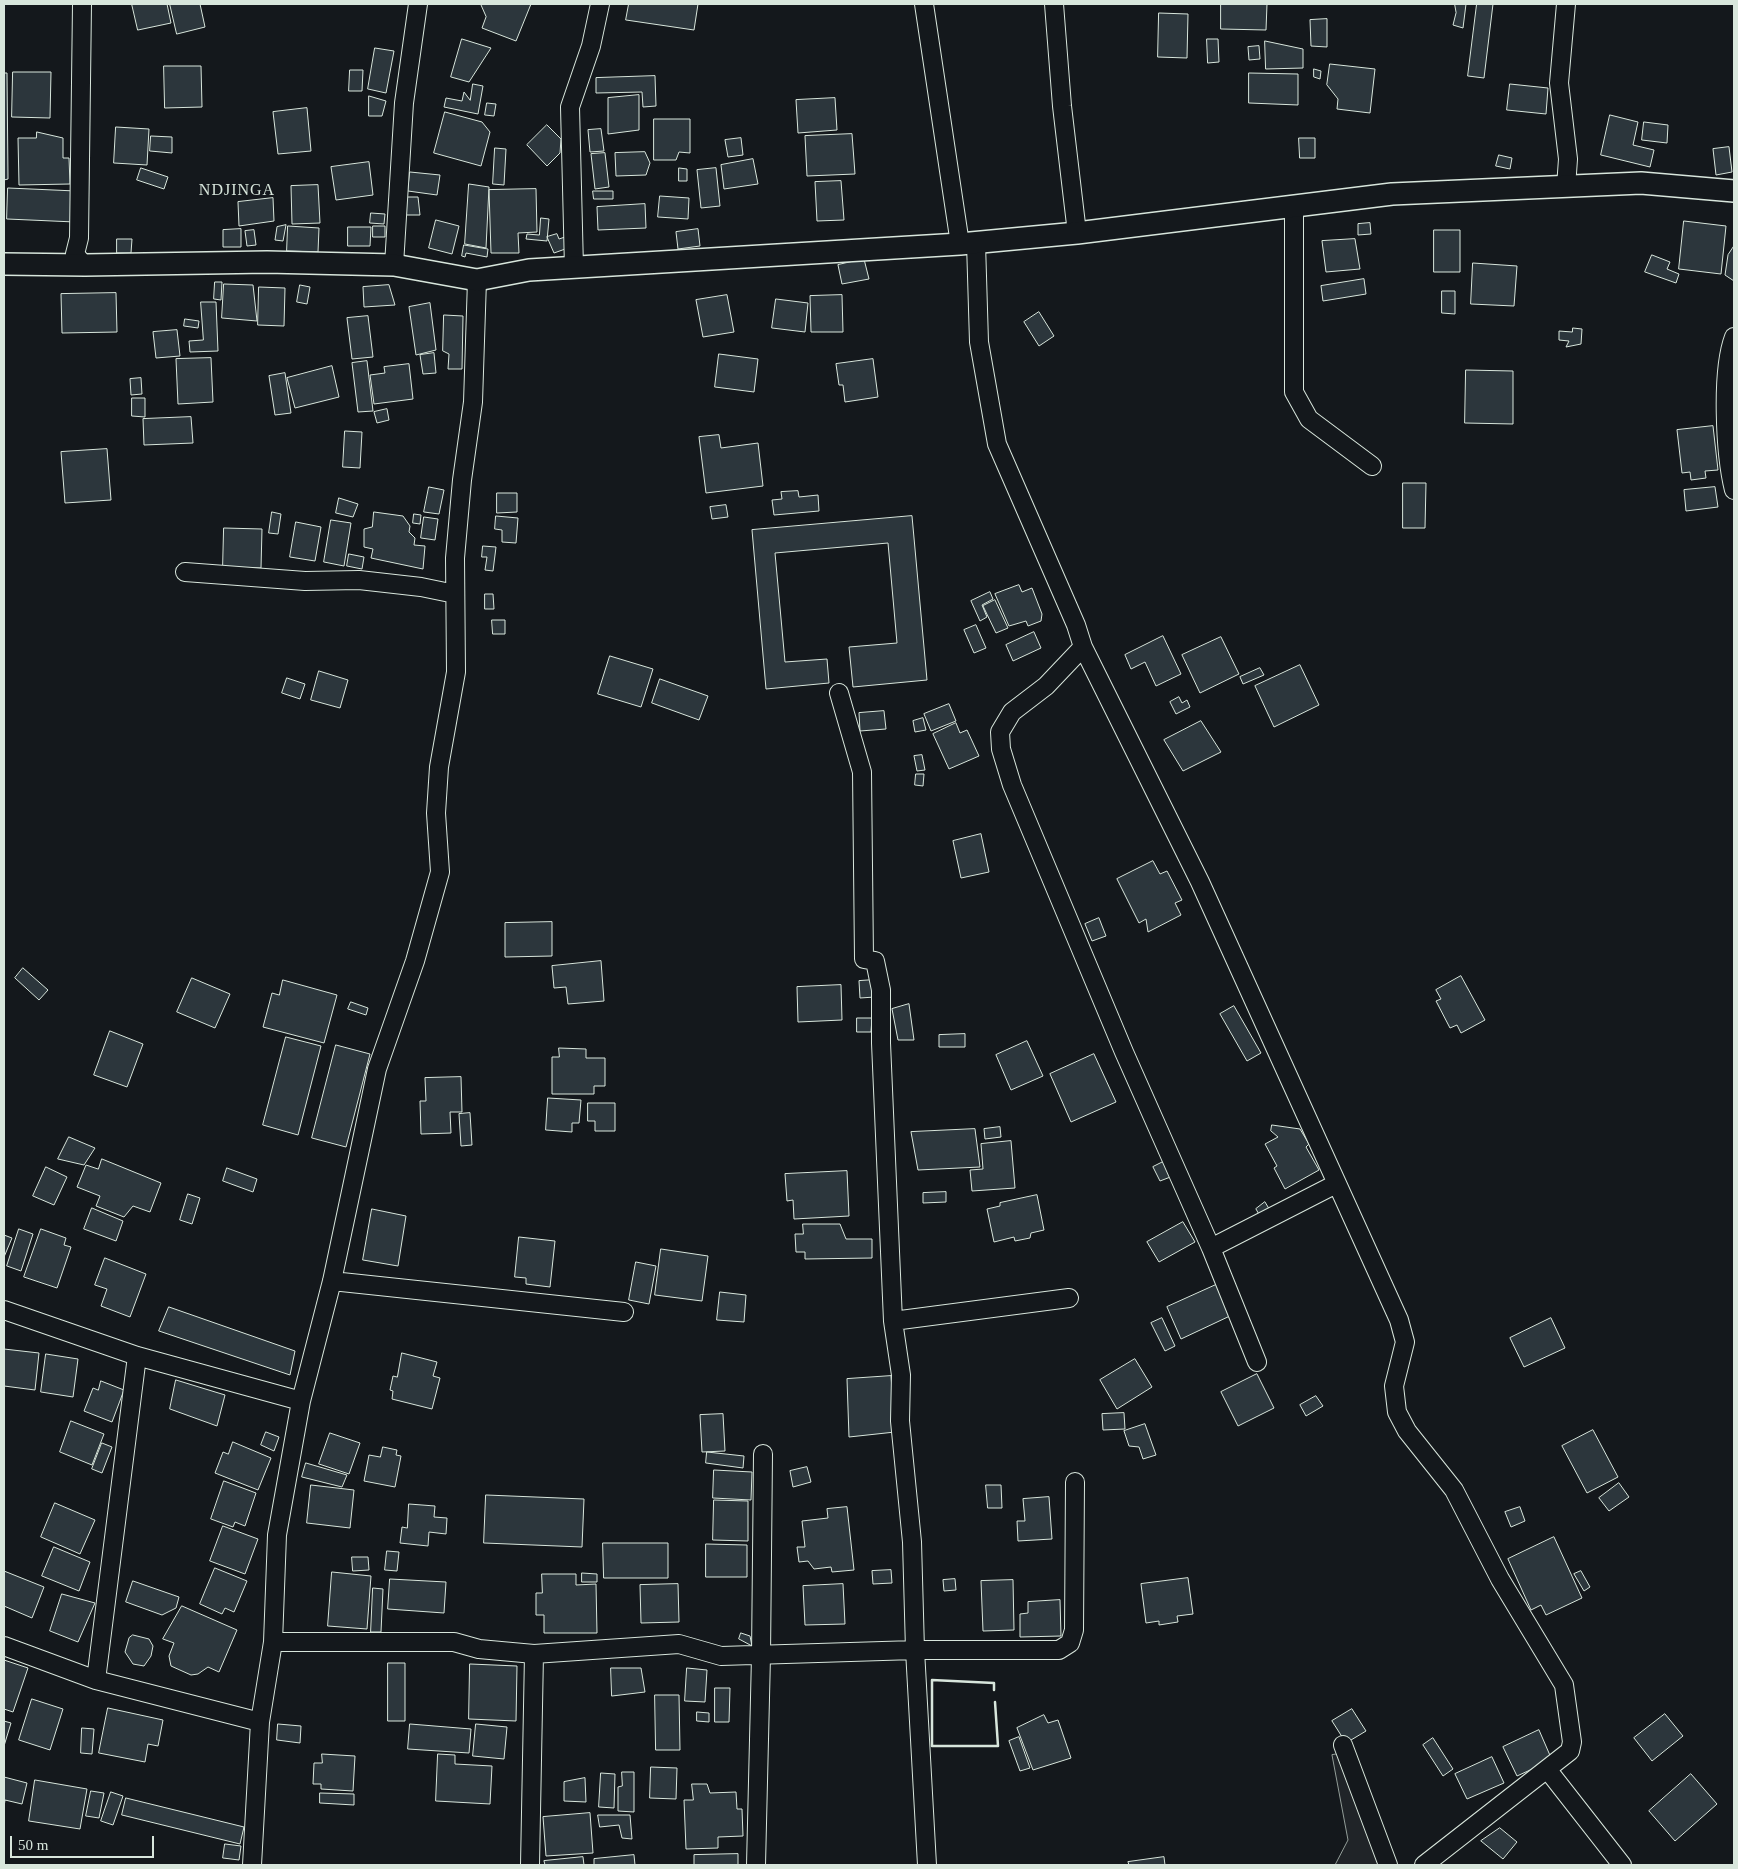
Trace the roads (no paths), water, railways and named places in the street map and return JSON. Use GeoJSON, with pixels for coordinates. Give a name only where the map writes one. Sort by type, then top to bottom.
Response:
{"type":"FeatureCollection","features":[{"type":"Feature","properties":{"kind":"street"},"geometry":{"type":"LineString","coordinates":[[82,4],[79,238],[75,254],[83,264]]}},
{"type":"Feature","properties":{"kind":"street"},"geometry":{"type":"LineString","coordinates":[[394,265],[404,103],[418,4]]}},
{"type":"Feature","properties":{"kind":"street"},"geometry":{"type":"LineString","coordinates":[[574,268],[570,107],[591,46],[600,4]]}},
{"type":"Feature","properties":{"kind":"street"},"geometry":{"type":"LineString","coordinates":[[924,4],[968,244],[979,342],[997,444],[1076,625],[1083,647],[1200,882],[1399,1320],[1404,1342],[1394,1386],[1397,1412],[1407,1431],[1454,1490],[1500,1579],[1564,1685],[1572,1742],[1570,1751],[1424,1865]]}},
{"type":"Feature","properties":{"kind":"street"},"geometry":{"type":"LineString","coordinates":[[1054,4],[1062,106],[1077,233]]}},
{"type":"Feature","properties":{"kind":"street"},"geometry":{"type":"LineString","coordinates":[[1566,4],[1559,83],[1568,159],[1566,187]]}},
{"type":"Feature","properties":{"kind":"street"},"geometry":{"type":"LineString","coordinates":[[4,264],[267,262],[394,265],[477,280],[529,270],[968,244],[1077,233],[1392,194],[1641,183],[1734,190]]}},
{"type":"Feature","properties":{"kind":"street"},"geometry":{"type":"LineString","coordinates":[[1294,207],[1294,392],[1309,419],[1372,466]]}},
{"type":"Feature","properties":{"kind":"street"},"geometry":{"type":"LineString","coordinates":[[252,1865],[260,1722],[272,1642],[277,1534],[301,1400],[332,1281],[377,1069],[415,961],[440,872],[437,794],[439,767],[456,672],[455,558],[462,480],[473,402],[477,280]]}},
{"type":"Feature","properties":{"kind":"street"},"geometry":{"type":"LineString","coordinates":[[1734,337],[1729,350],[1727,387],[1729,469],[1734,490]]}},
{"type":"Feature","properties":{"kind":"street"},"geometry":{"type":"LineString","coordinates":[[185,572],[305,581],[359,580],[421,587],[455,594]]}},
{"type":"Feature","properties":{"kind":"street"},"geometry":{"type":"LineString","coordinates":[[1083,647],[1046,686],[1012,712],[1000,732],[1001,749],[1012,785],[1124,1052],[1211,1248],[1257,1362]]}},
{"type":"Feature","properties":{"kind":"street"},"geometry":{"type":"LineString","coordinates":[[839,694],[862,772],[864,959],[875,961],[881,990],[881,1043],[893,1321],[901,1375],[900,1421],[912,1542],[915,1650],[927,1865]]}},
{"type":"Feature","properties":{"kind":"street"},"geometry":{"type":"LineString","coordinates":[[1211,1248],[1336,1184]]}},
{"type":"Feature","properties":{"kind":"street"},"geometry":{"type":"LineString","coordinates":[[332,1281],[624,1312]]}},
{"type":"Feature","properties":{"kind":"street"},"geometry":{"type":"LineString","coordinates":[[893,1321],[1069,1298]]}},
{"type":"Feature","properties":{"kind":"street"},"geometry":{"type":"LineString","coordinates":[[4,1310],[136,1356],[301,1400]]}},
{"type":"Feature","properties":{"kind":"street"},"geometry":{"type":"LineString","coordinates":[[96,1680],[136,1356]]}},
{"type":"Feature","properties":{"kind":"street"},"geometry":{"type":"LineString","coordinates":[[756,1865],[763,1454]]}},
{"type":"Feature","properties":{"kind":"street"},"geometry":{"type":"LineString","coordinates":[[272,1642],[454,1642],[479,1649],[534,1654],[679,1644],[721,1656],[915,1650],[1059,1650],[1070,1643],[1074,1630],[1075,1482]]}},
{"type":"Feature","properties":{"kind":"street"},"geometry":{"type":"LineString","coordinates":[[4,1646],[96,1680],[260,1722]]}},
{"type":"Feature","properties":{"kind":"street"},"geometry":{"type":"LineString","coordinates":[[530,1865],[534,1654]]}},
{"type":"Feature","properties":{"kind":"street"},"geometry":{"type":"LineString","coordinates":[[1343,1745],[1388,1865]]}},
{"type":"Feature","properties":{"kind":"street"},"geometry":{"type":"LineString","coordinates":[[1547,1769],[1622,1865]]}},
{"type":"Feature","properties":{"kind":"district","name":"NDJINGA"},"geometry":{"type":"Point","coordinates":[237,191]}}]}
